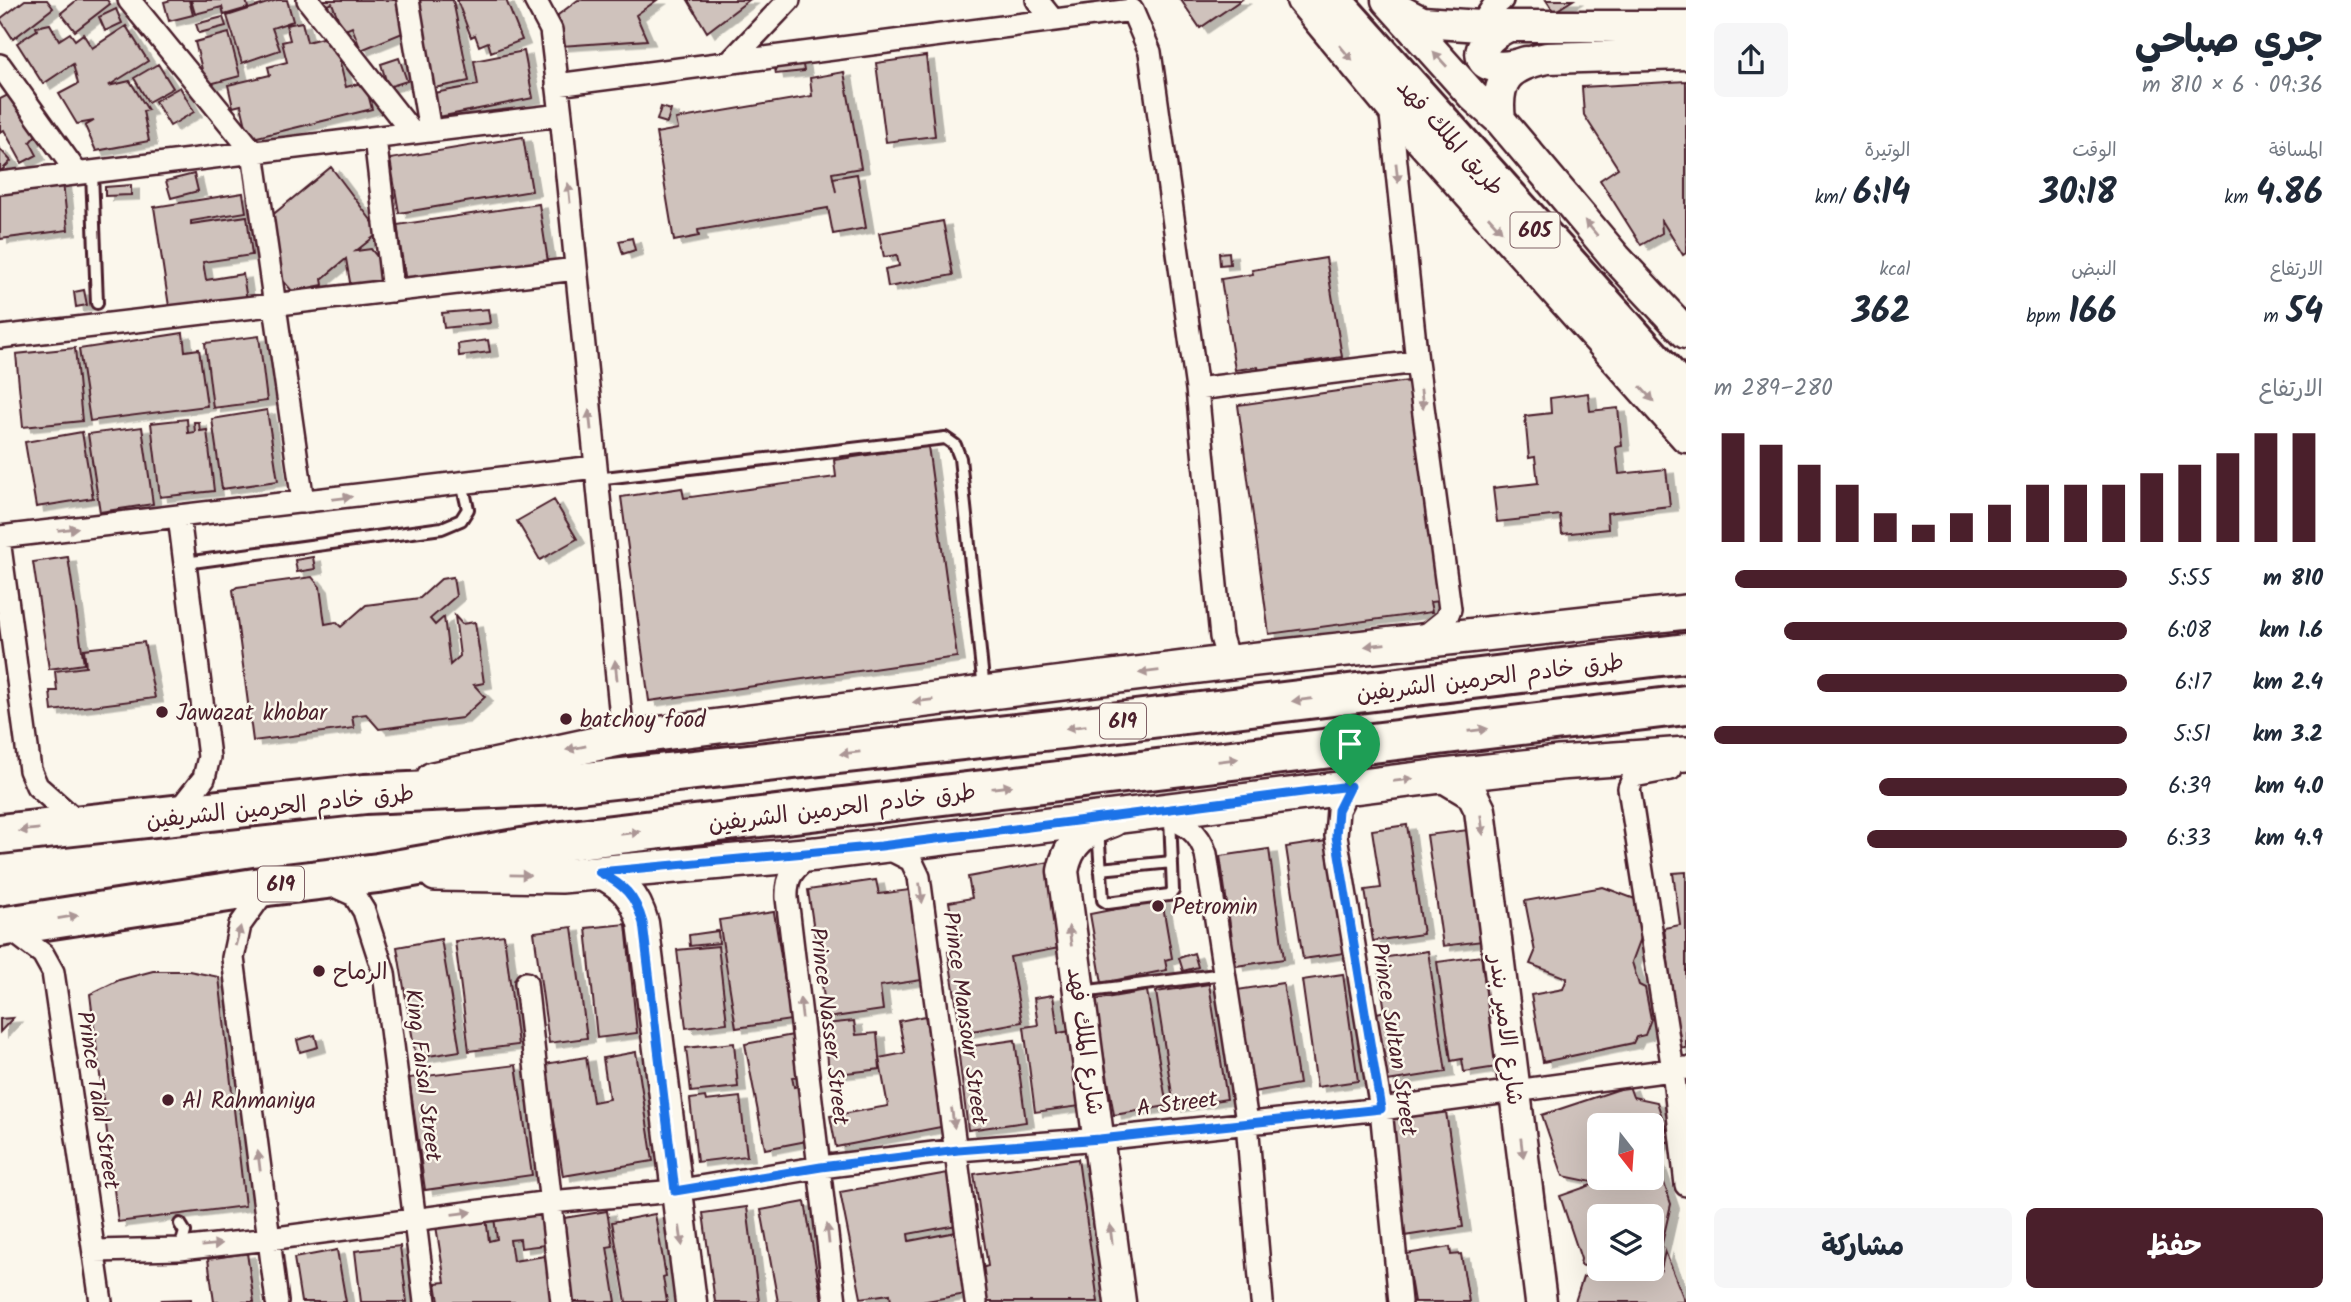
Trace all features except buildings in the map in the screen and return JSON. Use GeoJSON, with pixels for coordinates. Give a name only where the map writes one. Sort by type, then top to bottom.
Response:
{"type":"FeatureCollection","features":[{"type":"Feature","properties":{"kind":"highway","name":"طريق الملك فهد"},"geometry":{"type":"LineString","coordinates":[[1331,0],[1393,56],[1686,365]]}},
{"type":"Feature","properties":{"kind":"highway","name":"طريق الملك فهد"},"geometry":{"type":"LineString","coordinates":[[1380,2],[1393,56],[1686,397]]}},
{"type":"Feature","properties":{"kind":"highway","name":"طرق خادم الحرمين الشريفين"},"geometry":{"type":"LineString","coordinates":[[0,834],[365,794],[560,785],[1061,729],[1686,653]]}},
{"type":"Feature","properties":{"kind":"highway","name":"طرق خادم الحرمين الشريفين"},"geometry":{"type":"LineString","coordinates":[[3,926],[268,886],[378,873],[562,841],[1686,705]]}},
{"type":"Feature","properties":{"kind":"highway"},"geometry":{"type":"LineString","coordinates":[[128,820],[165,837],[444,803],[523,804],[535,825],[517,837],[467,849],[440,862]]}},
{"type":"Feature","properties":{"kind":"main road"},"geometry":{"type":"LineString","coordinates":[[1630,618],[1686,601]]}},
{"type":"Feature","properties":{"kind":"main road"},"geometry":{"type":"LineString","coordinates":[[365,794],[623,738],[1248,660],[1686,612]]}},
{"type":"Feature","properties":{"kind":"main road"},"geometry":{"type":"LineString","coordinates":[[1473,636],[1564,637],[1686,626]]}},
{"type":"Feature","properties":{"kind":"main road"},"geometry":{"type":"LineString","coordinates":[[1559,763],[1686,741]]}},
{"type":"Feature","properties":{"kind":"main road"},"geometry":{"type":"LineString","coordinates":[[378,873],[561,876],[816,853],[1137,817],[1350,786],[1559,763],[1686,754]]}},
{"type":"Feature","properties":{"kind":"street"},"geometry":{"type":"LineString","coordinates":[[129,0],[253,152],[303,502]]}},
{"type":"Feature","properties":{"kind":"street"},"geometry":{"type":"LineString","coordinates":[[308,0],[420,131]]}},
{"type":"Feature","properties":{"kind":"street"},"geometry":{"type":"LineString","coordinates":[[408,0],[420,131]]}},
{"type":"Feature","properties":{"kind":"street"},"geometry":{"type":"LineString","coordinates":[[730,62],[789,0]]}},
{"type":"Feature","properties":{"kind":"street"},"geometry":{"type":"LineString","coordinates":[[1037,0],[1053,20]]}},
{"type":"Feature","properties":{"kind":"street"},"geometry":{"type":"LineString","coordinates":[[1302,0],[1390,106],[1686,438]]}},
{"type":"Feature","properties":{"kind":"street"},"geometry":{"type":"LineString","coordinates":[[539,2],[551,30],[561,115],[623,738]]}},
{"type":"Feature","properties":{"kind":"street"},"geometry":{"type":"LineString","coordinates":[[1380,2],[1423,22],[1497,17],[1686,26]]}},
{"type":"Feature","properties":{"kind":"street"},"geometry":{"type":"LineString","coordinates":[[1380,2],[1500,120],[1616,258],[1686,333]]}},
{"type":"Feature","properties":{"kind":"street"},"geometry":{"type":"LineString","coordinates":[[557,85],[1132,10],[1150,52],[1197,388],[1221,637],[1226,653],[1248,660]]}},
{"type":"Feature","properties":{"kind":"street"},"geometry":{"type":"LineString","coordinates":[[1497,17],[1492,34],[1484,43],[1484,59],[1489,66],[1498,69],[1548,58],[1686,54]]}},
{"type":"Feature","properties":{"kind":"street"},"geometry":{"type":"LineString","coordinates":[[1500,120],[1497,94],[1510,72],[1525,62]]}},
{"type":"Feature","properties":{"kind":"street"},"geometry":{"type":"LineString","coordinates":[[0,65],[85,173]]}},
{"type":"Feature","properties":{"kind":"street"},"geometry":{"type":"LineString","coordinates":[[1390,106],[1418,362],[1450,609],[1446,619],[1420,640]]}},
{"type":"Feature","properties":{"kind":"street"},"geometry":{"type":"LineString","coordinates":[[0,183],[561,115]]}},
{"type":"Feature","properties":{"kind":"street"},"geometry":{"type":"LineString","coordinates":[[375,138],[393,291]]}},
{"type":"Feature","properties":{"kind":"street"},"geometry":{"type":"LineString","coordinates":[[0,337],[576,269]]}},
{"type":"Feature","properties":{"kind":"street"},"geometry":{"type":"LineString","coordinates":[[1197,388],[1418,362]]}},
{"type":"Feature","properties":{"kind":"street"},"geometry":{"type":"LineString","coordinates":[[0,537],[463,483],[596,473]]}},
{"type":"Feature","properties":{"kind":"street"},"geometry":{"type":"LineString","coordinates":[[174,816],[204,778],[209,757],[179,516]]}},
{"type":"Feature","properties":{"kind":"street"},"geometry":{"type":"LineString","coordinates":[[0,547],[30,770],[37,786],[81,825]]}},
{"type":"Feature","properties":{"kind":"street"},"geometry":{"type":"LineString","coordinates":[[1686,767],[1634,776],[1629,788],[1679,1069],[1686,1185]]}},
{"type":"Feature","properties":{"kind":"street","name":"شارع الامير بندر"},"geometry":{"type":"LineString","coordinates":[[1442,776],[1472,794],[1480,810],[1541,1302]]}},
{"type":"Feature","properties":{"kind":"street","name":"Prince Sultan Street"},"geometry":{"type":"LineString","coordinates":[[1350,786],[1338,810],[1336,836],[1381,1109],[1400,1302]]}},
{"type":"Feature","properties":{"kind":"street"},"geometry":{"type":"LineString","coordinates":[[1137,817],[1193,829],[1202,842],[1247,1122],[1262,1302]]}},
{"type":"Feature","properties":{"kind":"street","name":"شارع الملك فهد"},"geometry":{"type":"LineString","coordinates":[[1120,1302],[1063,871],[1073,844],[1137,817]]}},
{"type":"Feature","properties":{"kind":"street","name":"Prince Mansour Street"},"geometry":{"type":"LineString","coordinates":[[881,846],[906,856],[919,877],[958,1150],[976,1302]]}},
{"type":"Feature","properties":{"kind":"street","name":"Prince Nasser Street"},"geometry":{"type":"LineString","coordinates":[[816,853],[792,870],[787,898],[835,1302]]}},
{"type":"Feature","properties":{"kind":"street"},"geometry":{"type":"LineString","coordinates":[[599,872],[623,884],[631,893],[643,923],[691,1302]]}},
{"type":"Feature","properties":{"kind":"street","name":"King Faisal Street"},"geometry":{"type":"LineString","coordinates":[[322,880],[354,895],[364,911],[375,939],[384,973],[425,1302]]}},
{"type":"Feature","properties":{"kind":"street"},"geometry":{"type":"LineString","coordinates":[[268,886],[240,925],[233,958],[277,1302]]}},
{"type":"Feature","properties":{"kind":"street","name":"Prince Talal Street"},"geometry":{"type":"LineString","coordinates":[[3,926],[43,954],[54,972],[101,1302]]}},
{"type":"Feature","properties":{"kind":"street"},"geometry":{"type":"LineString","coordinates":[[527,991],[562,1302]]}},
{"type":"Feature","properties":{"kind":"street","name":"A Street"},"geometry":{"type":"LineString","coordinates":[[95,1251],[180,1249],[269,1239],[550,1202],[675,1191],[821,1167],[958,1150],[1100,1139],[1381,1109],[1679,1069]]}},
{"type":"Feature","properties":{"kind":"lane"},"geometry":{"type":"LineString","coordinates":[[85,173],[97,303]]}},
{"type":"Feature","properties":{"kind":"lane"},"geometry":{"type":"LineString","coordinates":[[596,473],[945,439],[955,445],[960,458],[984,693]]}},
{"type":"Feature","properties":{"kind":"lane"},"geometry":{"type":"LineString","coordinates":[[185,564],[442,528],[461,520],[468,509],[463,483]]}},
{"type":"Feature","properties":{"kind":"lane"},"geometry":{"type":"LineString","coordinates":[[1137,817],[1172,862],[1173,891],[1169,895],[1108,903],[1101,893],[1100,869],[1137,817]]}},
{"type":"Feature","properties":{"kind":"lane"},"geometry":{"type":"LineString","coordinates":[[1100,869],[1172,862]]}},
{"type":"Feature","properties":{"kind":"lane"},"geometry":{"type":"LineString","coordinates":[[1079,993],[1224,974]]}},
{"type":"Feature","properties":{"kind":"lane"},"geometry":{"type":"LineString","coordinates":[[180,1224],[185,1232],[180,1249]]}},
{"type":"Feature","properties":{"kind":"place","name":"Jawazat khobar"},"geometry":{"type":"Point","coordinates":[162,712]}},
{"type":"Feature","properties":{"kind":"place","name":"batchoy food"},"geometry":{"type":"Point","coordinates":[566,719]}},
{"type":"Feature","properties":{"kind":"place","name":"Petromin"},"geometry":{"type":"Point","coordinates":[1158,906]}},
{"type":"Feature","properties":{"kind":"place","name":"الرماح"},"geometry":{"type":"Point","coordinates":[319,971]}},
{"type":"Feature","properties":{"kind":"place","name":"Al Rahmaniya"},"geometry":{"type":"Point","coordinates":[168,1100]}},
{"type":"Feature","properties":{"kind":"route"},"geometry":{"type":"LineString","coordinates":[[1350,786],[1338,810],[1336,836],[1381,1109],[1100,1139],[958,1150],[821,1167],[675,1191],[643,923],[631,893],[623,884],[599,872],[881,846],[1350,786]]}}]}
